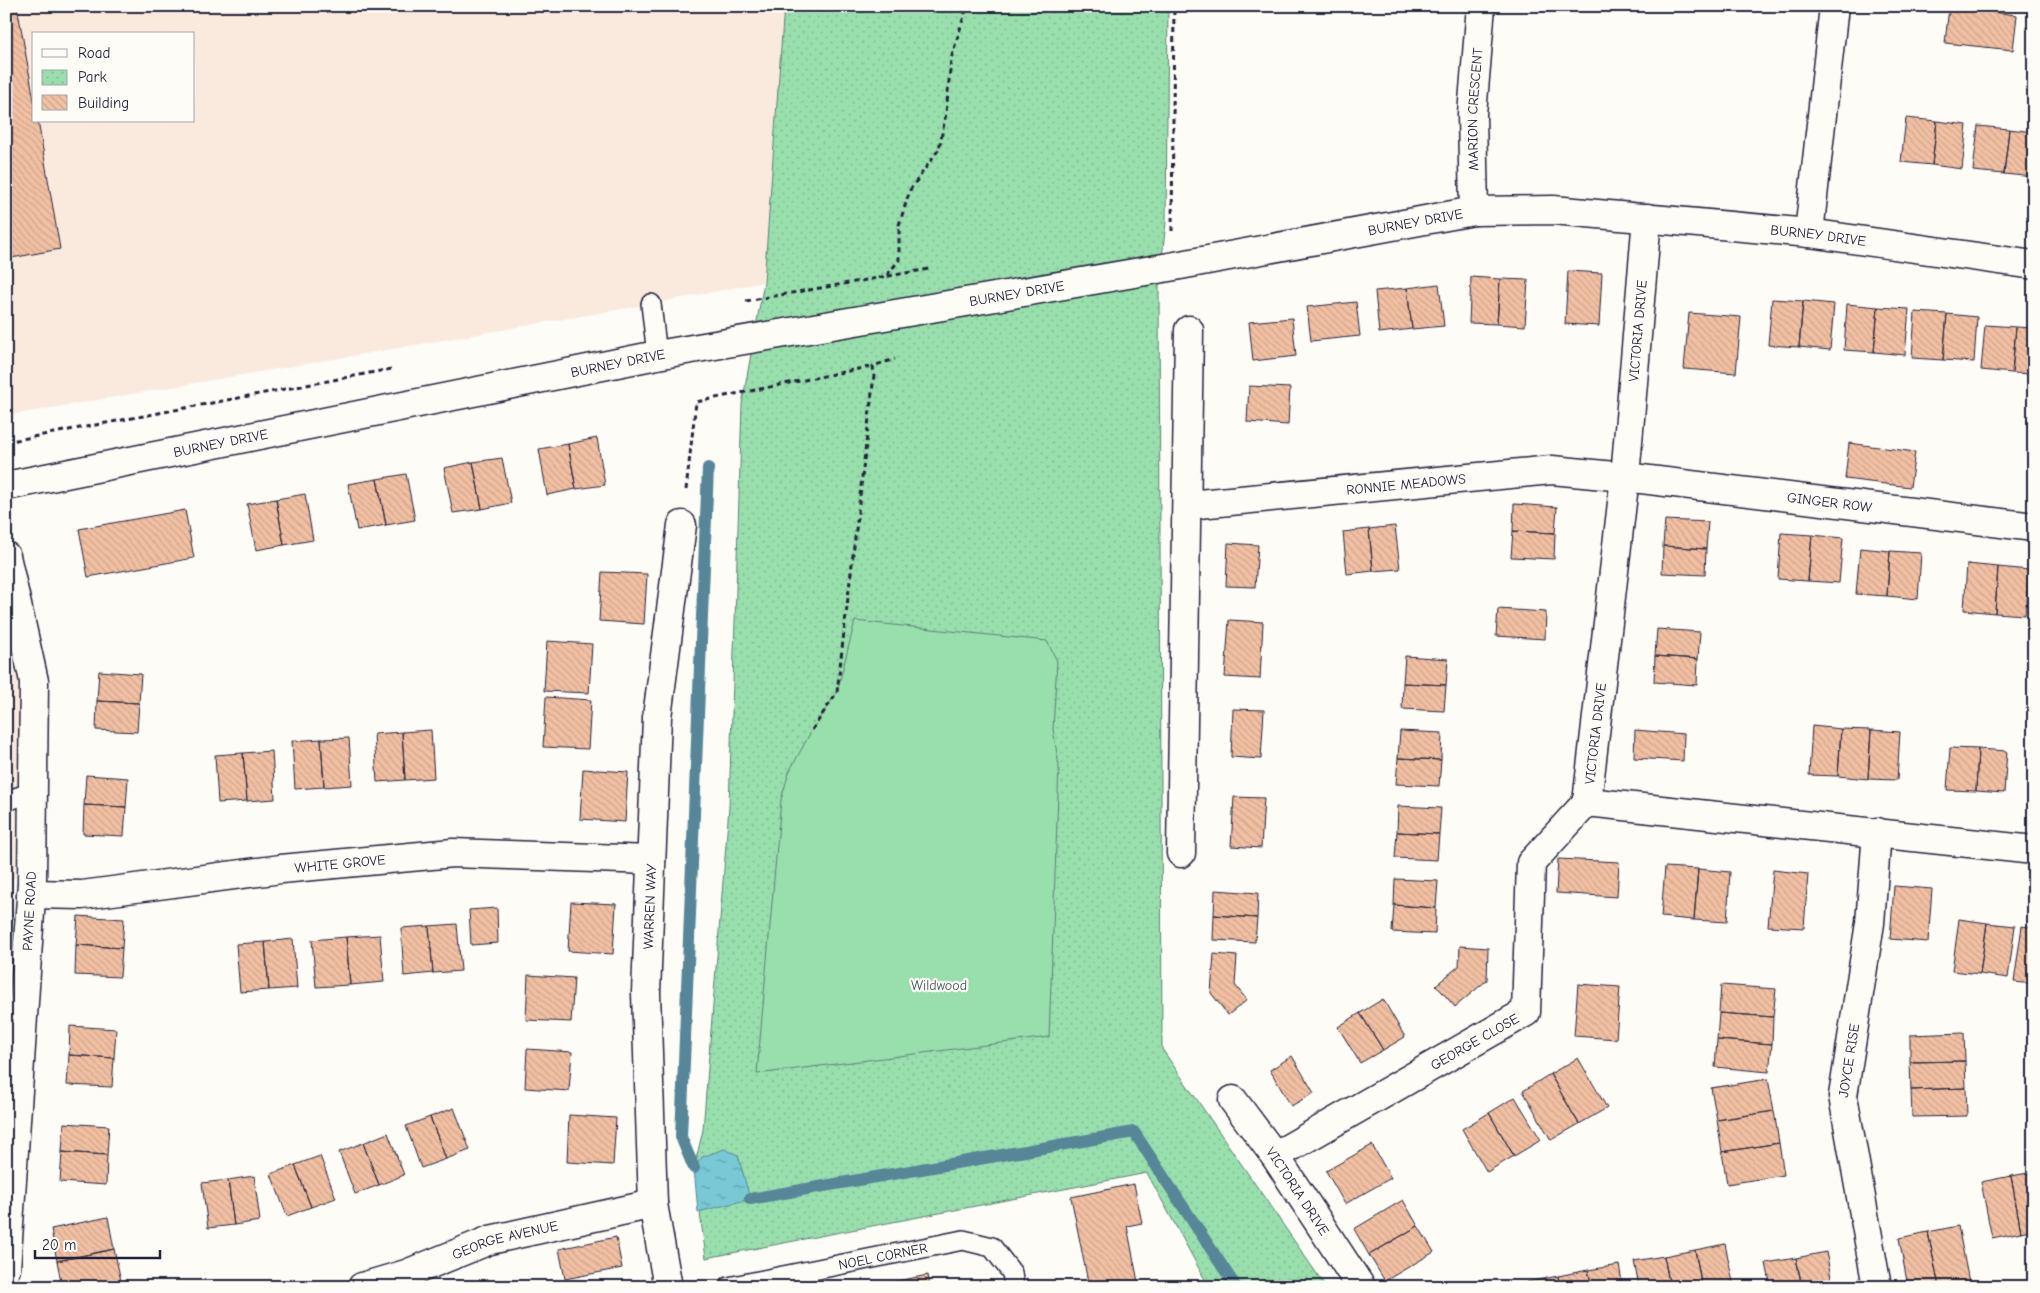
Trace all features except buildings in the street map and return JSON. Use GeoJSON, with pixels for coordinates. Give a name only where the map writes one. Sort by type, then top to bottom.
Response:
{"type":"FeatureCollection","features":[{"type":"Feature","properties":{"kind":"street","name":"MARION CRESCENT"},"geometry":{"type":"LineString","coordinates":[[1474,211],[1472,114],[1481,6]]}},
{"type":"Feature","properties":{"kind":"street"},"geometry":{"type":"LineString","coordinates":[[1809,233],[1834,6]]}},
{"type":"Feature","properties":{"kind":"street","name":"BURNEY DRIVE"},"geometry":{"type":"LineString","coordinates":[[6,486],[657,355],[1175,266],[1474,211],[1553,210],[1809,233],[2034,265]]}},
{"type":"Feature","properties":{"kind":"street","name":"VICTORIA DRIVE"},"geometry":{"type":"LineString","coordinates":[[1647,218],[1625,477],[1587,802],[2034,850]]}},
{"type":"Feature","properties":{"kind":"street"},"geometry":{"type":"LineString","coordinates":[[1181,853],[1188,505],[1189,330]]}},
{"type":"Feature","properties":{"kind":"street","name":"RONNIE MEADOWS"},"geometry":{"type":"LineString","coordinates":[[1188,505],[1552,470],[1625,477]]}},
{"type":"Feature","properties":{"kind":"street","name":"GINGER ROW"},"geometry":{"type":"LineString","coordinates":[[1625,477],[2034,527]]}},
{"type":"Feature","properties":{"kind":"street","name":"WARREN WAY"},"geometry":{"type":"LineString","coordinates":[[668,1287],[653,1204],[646,993],[657,717],[682,526]]}},
{"type":"Feature","properties":{"kind":"street","name":"PAYNE ROAD"},"geometry":{"type":"LineString","coordinates":[[6,556],[34,680],[31,894],[6,1269]]}},
{"type":"Feature","properties":{"kind":"street","name":"GEORGE CLOSE"},"geometry":{"type":"LineString","coordinates":[[1275,1156],[1526,1012],[1531,862],[1587,802]]}},
{"type":"Feature","properties":{"kind":"street","name":"JOYCE RISE"},"geometry":{"type":"LineString","coordinates":[[1877,832],[1870,923],[1843,1096],[1877,1287]]}},
{"type":"Feature","properties":{"kind":"street","name":"WHITE GROVE"},"geometry":{"type":"LineString","coordinates":[[31,894],[82,895],[281,869],[453,853],[651,860]]}},
{"type":"Feature","properties":{"kind":"street","name":"VICTORIA DRIVE"},"geometry":{"type":"LineString","coordinates":[[1233,1100],[1275,1156],[1361,1287]]}},
{"type":"Feature","properties":{"kind":"street","name":"GEORGE AVENUE"},"geometry":{"type":"LineString","coordinates":[[362,1287],[406,1274],[490,1240],[653,1204]]}},
{"type":"Feature","properties":{"kind":"lane"},"geometry":{"type":"LineString","coordinates":[[651,304],[657,355]]}},
{"type":"Feature","properties":{"kind":"lane"},"geometry":{"type":"LineString","coordinates":[[6,801],[33,792]]}},
{"type":"Feature","properties":{"kind":"lane","name":"NOEL CORNER"},"geometry":{"type":"LineString","coordinates":[[728,1287],[963,1240],[992,1247],[1012,1273],[1014,1287]]}},
{"type":"Feature","properties":{"kind":"path"},"geometry":{"type":"LineString","coordinates":[[886,275],[899,260],[899,225],[910,190],[938,149],[946,113],[951,59],[967,6]]}},
{"type":"Feature","properties":{"kind":"path"},"geometry":{"type":"LineString","coordinates":[[1172,236],[1174,6]]}},
{"type":"Feature","properties":{"kind":"path"},"geometry":{"type":"LineString","coordinates":[[682,526],[696,402],[895,360]]}},
{"type":"Feature","properties":{"kind":"path"},"geometry":{"type":"LineString","coordinates":[[812,730],[837,692],[873,366]]}},
{"type":"Feature","properties":{"kind":"shaded area"},"geometry":{"type":"Polygon","coordinates":[[[6,6],[784,6],[764,282],[651,304],[6,416],[6,6]]]}},
{"type":"Feature","properties":{"kind":"shaded area"},"geometry":{"type":"Polygon","coordinates":[[[6,612],[21,687],[15,878],[6,880],[6,612]]]}},
{"type":"Feature","properties":{"kind":"green space","name":"Wildwood"},"geometry":{"type":"Polygon","coordinates":[[[784,6],[1168,6],[1166,222],[1159,285],[1162,1049],[1326,1287],[1209,1287],[1147,1173],[706,1258],[694,1168],[703,1130],[729,807],[742,404],[764,282],[784,6]]]}},
{"type":"Feature","properties":{"kind":"green space"},"geometry":{"type":"Polygon","coordinates":[[[855,621],[1047,641],[1057,661],[1053,729],[1059,766],[1049,1037],[757,1074],[781,800],[789,772],[812,730],[837,692],[855,621]]]}},
{"type":"Feature","properties":{"kind":"water"},"geometry":{"type":"Polygon","coordinates":[[[724,1149],[738,1155],[750,1199],[698,1212],[694,1168],[702,1157],[724,1149]]]}},
{"type":"Feature","properties":{"kind":"waterway"},"geometry":{"type":"LineString","coordinates":[[694,1168],[681,1137],[708,468]]}},
{"type":"Feature","properties":{"kind":"waterway"},"geometry":{"type":"LineString","coordinates":[[750,1199],[1134,1132],[1236,1287]]}}]}
